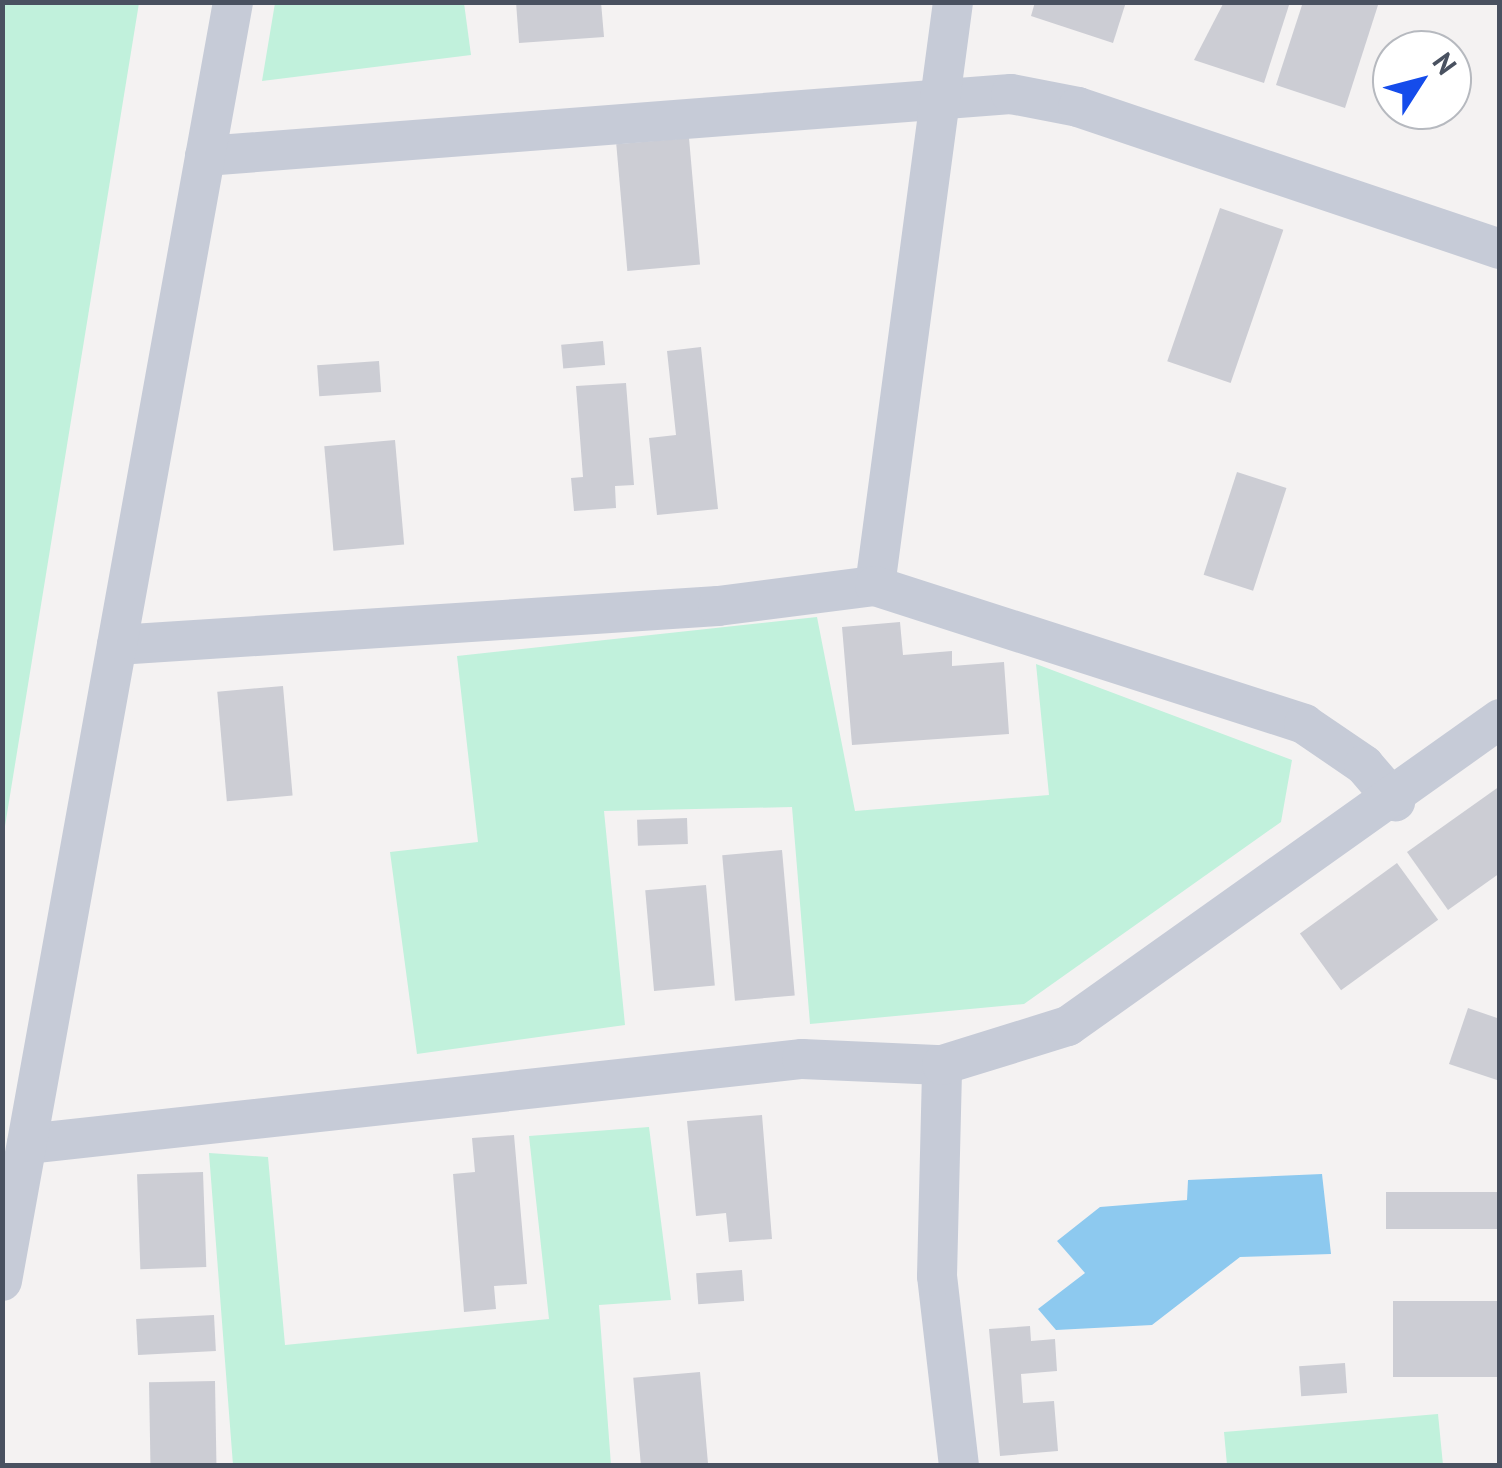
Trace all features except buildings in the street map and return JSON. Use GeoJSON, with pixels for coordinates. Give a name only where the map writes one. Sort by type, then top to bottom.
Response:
{"type":"FeatureCollection","features":[{"type":"Feature","properties":{"kind":"street"},"geometry":{"type":"LineString","coordinates":[[2,1281],[233,2]]}},
{"type":"Feature","properties":{"kind":"street"},"geometry":{"type":"LineString","coordinates":[[875,586],[934,98],[953,2]]}},
{"type":"Feature","properties":{"kind":"street"},"geometry":{"type":"LineString","coordinates":[[205,156],[1011,94],[1078,107],[1500,249]]}},
{"type":"Feature","properties":{"kind":"street"},"geometry":{"type":"LineString","coordinates":[[117,646],[718,606],[875,586],[1304,724],[1338,742],[1395,801]]}},
{"type":"Feature","properties":{"kind":"street"},"geometry":{"type":"LineString","coordinates":[[28,1144],[802,1059],[942,1064],[1068,1026],[1395,801],[1500,719]]}},
{"type":"Feature","properties":{"kind":"street"},"geometry":{"type":"LineString","coordinates":[[942,1064],[937,1276],[959,1466]]}},
{"type":"Feature","properties":{"kind":"green space"},"geometry":{"type":"Polygon","coordinates":[[[3,2],[139,3],[5,826],[2,826],[3,2]]]}},
{"type":"Feature","properties":{"kind":"green space"},"geometry":{"type":"Polygon","coordinates":[[[275,3],[464,3],[471,55],[262,81],[275,3]]]}},
{"type":"Feature","properties":{"kind":"green space"},"geometry":{"type":"Polygon","coordinates":[[[817,617],[855,811],[1049,795],[1036,664],[1292,760],[1281,822],[1024,1004],[810,1024],[792,807],[604,811],[625,1025],[417,1054],[390,852],[478,842],[457,656],[817,617]]]}},
{"type":"Feature","properties":{"kind":"green space"},"geometry":{"type":"Polygon","coordinates":[[[649,1127],[671,1300],[599,1305],[611,1465],[233,1465],[209,1153],[268,1157],[285,1345],[549,1319],[529,1136],[649,1127]]]}},
{"type":"Feature","properties":{"kind":"green space"},"geometry":{"type":"Polygon","coordinates":[[[1438,1414],[1443,1465],[1227,1465],[1224,1432],[1438,1414]]]}},
{"type":"Feature","properties":{"kind":"water"},"geometry":{"type":"Polygon","coordinates":[[[1322,1174],[1331,1254],[1240,1257],[1152,1325],[1056,1330],[1038,1309],[1085,1273],[1057,1241],[1100,1207],[1187,1200],[1188,1180],[1322,1174]]]}}]}
